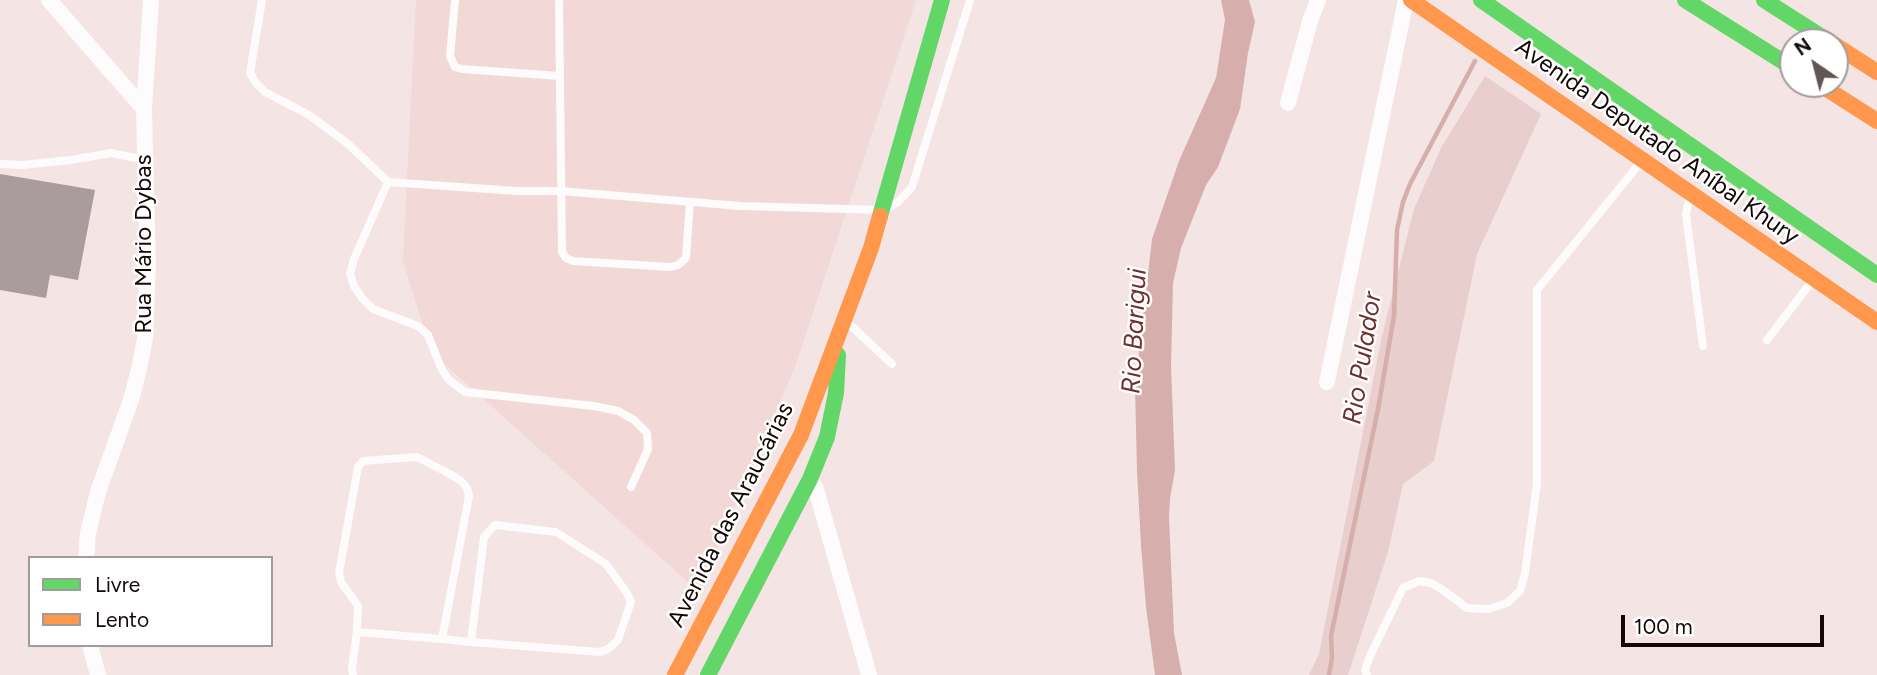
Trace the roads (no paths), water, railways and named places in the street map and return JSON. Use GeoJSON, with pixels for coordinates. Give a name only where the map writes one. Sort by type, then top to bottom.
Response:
{"type":"FeatureCollection","features":[{"type":"Feature","properties":{"kind":"main road","name":"Avenida das Araucárias"},"geometry":{"type":"LineString","coordinates":[[675,675],[802,435],[871,248],[942,0]]}},
{"type":"Feature","properties":{"kind":"main road","name":"Avenida Deputado Aníbal Khury"},"geometry":{"type":"LineString","coordinates":[[1408,0],[1877,322]]}},
{"type":"Feature","properties":{"kind":"main road","name":"Avenida Deputado Aníbal Khury"},"geometry":{"type":"LineString","coordinates":[[1481,0],[1877,275]]}},
{"type":"Feature","properties":{"kind":"main road"},"geometry":{"type":"LineString","coordinates":[[1685,0],[1779,59]]}},
{"type":"Feature","properties":{"kind":"main road"},"geometry":{"type":"LineString","coordinates":[[1764,0],[1808,28]]}},
{"type":"Feature","properties":{"kind":"main road"},"geometry":{"type":"LineString","coordinates":[[1849,54],[1877,72]]}},
{"type":"Feature","properties":{"kind":"main road"},"geometry":{"type":"LineString","coordinates":[[1841,98],[1877,121]]}},
{"type":"Feature","properties":{"kind":"main road","name":"Avenida das Araucárias"},"geometry":{"type":"LineString","coordinates":[[708,675],[810,479],[827,436],[836,393],[841,328]]}},
{"type":"Feature","properties":{"kind":"main road"},"geometry":{"type":"LineString","coordinates":[[802,435],[810,479]]}},
{"type":"Feature","properties":{"kind":"street"},"geometry":{"type":"LineString","coordinates":[[49,0],[144,109]]}},
{"type":"Feature","properties":{"kind":"street","name":"Rua Mário Dybas"},"geometry":{"type":"LineString","coordinates":[[86,556],[88,533],[99,492],[131,400],[145,339],[148,265],[144,109],[151,0]]}},
{"type":"Feature","properties":{"kind":"street"},"geometry":{"type":"LineString","coordinates":[[1287,103],[1318,0]]}},
{"type":"Feature","properties":{"kind":"street"},"geometry":{"type":"LineString","coordinates":[[1328,382],[1408,0]]}},
{"type":"Feature","properties":{"kind":"street"},"geometry":{"type":"LineString","coordinates":[[810,479],[816,489],[869,675]]}},
{"type":"Feature","properties":{"kind":"street"},"geometry":{"type":"LineString","coordinates":[[91,647],[98,675]]}},
{"type":"Feature","properties":{"kind":"lane"},"geometry":{"type":"LineString","coordinates":[[262,0],[250,73],[256,83],[265,92],[309,115],[347,143],[388,181],[517,191],[561,191],[740,206],[883,210],[897,203],[912,187],[970,0]]}},
{"type":"Feature","properties":{"kind":"lane"},"geometry":{"type":"LineString","coordinates":[[455,0],[450,57],[455,67],[559,76]]}},
{"type":"Feature","properties":{"kind":"lane"},"geometry":{"type":"LineString","coordinates":[[559,0],[562,252],[566,258],[573,261],[671,267],[678,265],[686,258],[690,202]]}},
{"type":"Feature","properties":{"kind":"lane"},"geometry":{"type":"LineString","coordinates":[[0,164],[22,165],[111,153],[145,160]]}},
{"type":"Feature","properties":{"kind":"lane"},"geometry":{"type":"LineString","coordinates":[[1367,675],[1365,670],[1370,656],[1403,588],[1419,581],[1431,583],[1467,608],[1489,610],[1507,603],[1520,592],[1537,483],[1537,290],[1643,160]]}},
{"type":"Feature","properties":{"kind":"lane"},"geometry":{"type":"LineString","coordinates":[[388,181],[350,274],[362,298],[373,309],[418,326],[428,335],[442,370],[450,381],[465,392],[594,406],[618,411],[634,420],[648,433],[648,449],[631,487]]}},
{"type":"Feature","properties":{"kind":"lane"},"geometry":{"type":"LineString","coordinates":[[1690,193],[1686,214],[1703,346]]}},
{"type":"Feature","properties":{"kind":"lane"},"geometry":{"type":"LineString","coordinates":[[1767,340],[1813,278]]}},
{"type":"Feature","properties":{"kind":"lane"},"geometry":{"type":"LineString","coordinates":[[841,328],[892,364]]}},
{"type":"Feature","properties":{"kind":"lane"},"geometry":{"type":"LineString","coordinates":[[353,675],[358,606],[341,582],[339,573],[358,467],[363,461],[417,457],[461,481],[467,488],[469,496],[442,639]]}},
{"type":"Feature","properties":{"kind":"lane"},"geometry":{"type":"LineString","coordinates":[[357,632],[471,642],[600,652],[618,640],[631,602],[606,564],[556,532],[495,525],[484,537],[471,642]]}},
{"type":"Feature","properties":{"kind":"waterway","name":"Rio Pulador"},"geometry":{"type":"LineString","coordinates":[[1329,675],[1331,636],[1378,409],[1394,316],[1397,230],[1403,202],[1475,61]]}},
{"type":"Feature","properties":{"kind":"water label","name":"Rio Barigui"},"geometry":{"type":"Point","coordinates":[1135,331]}}]}
